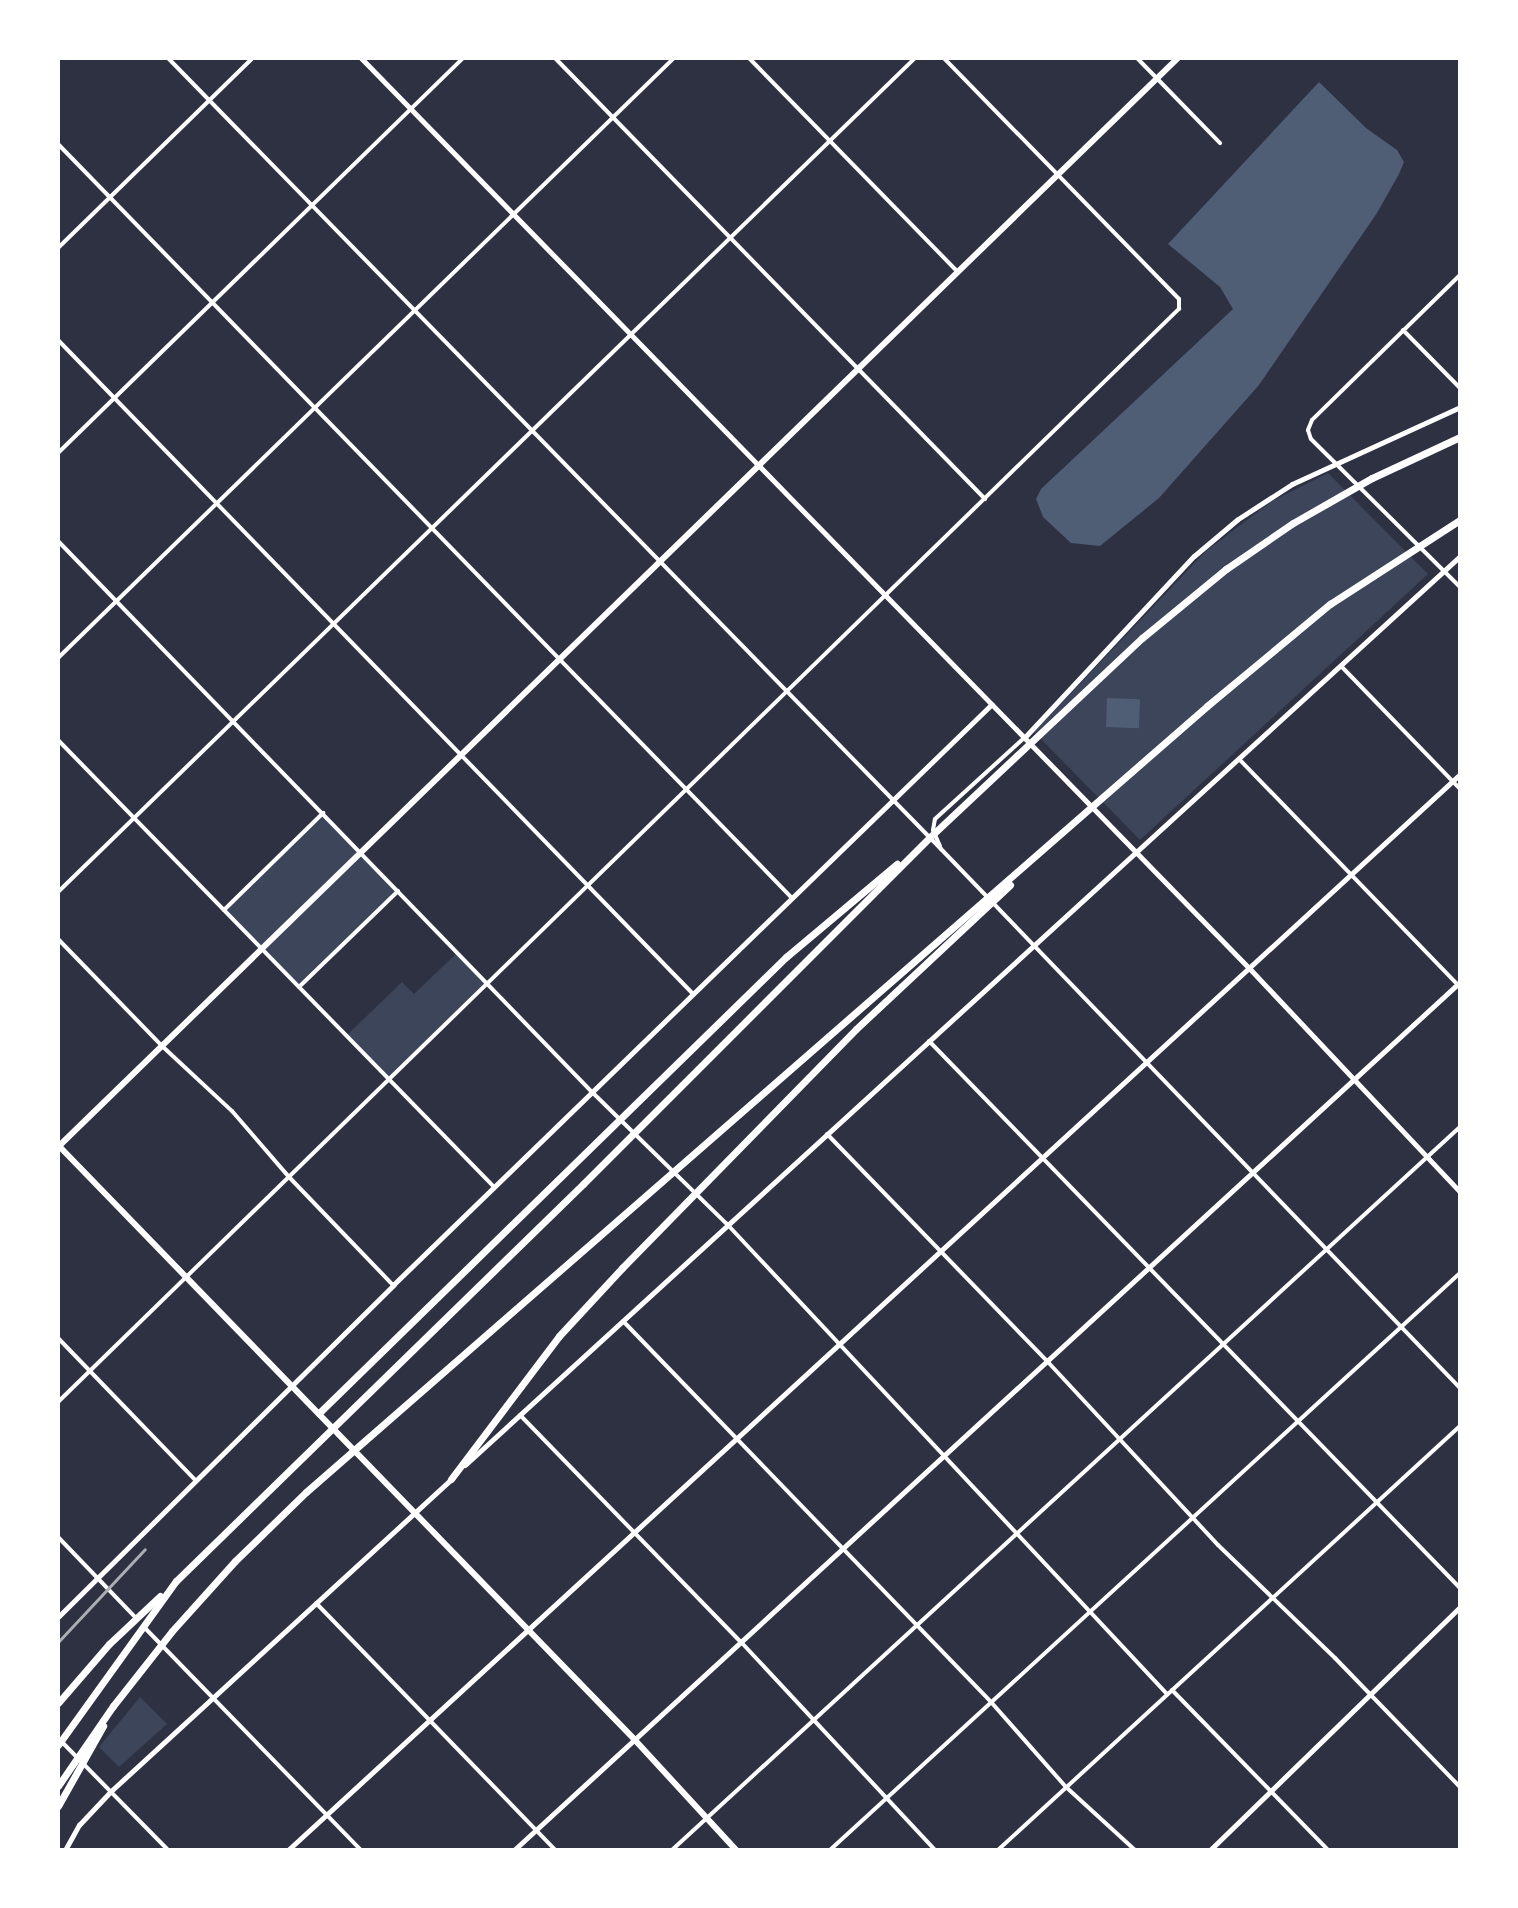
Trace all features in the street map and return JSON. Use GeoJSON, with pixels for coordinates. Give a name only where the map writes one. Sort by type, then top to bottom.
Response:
{"type":"FeatureCollection","features":[{"type":"Feature","properties":{"kind":"highway"},"geometry":{"type":"LineString","coordinates":[[58,1703],[109,1644],[583,1184],[930,837],[1142,638],[1226,569],[1293,523],[1359,485],[1460,437]]}},
{"type":"Feature","properties":{"kind":"highway"},"geometry":{"type":"LineString","coordinates":[[58,1786],[113,1706],[211,1586],[306,1492],[1330,604],[1460,520]]}},
{"type":"Feature","properties":{"kind":"highway"},"geometry":{"type":"LineString","coordinates":[[319,1413],[786,957],[930,837]]}},
{"type":"Feature","properties":{"kind":"highway"},"geometry":{"type":"LineString","coordinates":[[451,1479],[559,1336],[622,1268],[826,1059],[987,909],[1042,852]]}},
{"type":"Feature","properties":{"kind":"highway"},"geometry":{"type":"LineString","coordinates":[[58,1745],[176,1581]]}},
{"type":"Feature","properties":{"kind":"highway"},"geometry":{"type":"LineString","coordinates":[[58,1806],[113,1706]]}},
{"type":"Feature","properties":{"kind":"main road"},"geometry":{"type":"LineString","coordinates":[[736,1850],[634,1739],[58,1146],[1178,58]]}},
{"type":"Feature","properties":{"kind":"street"},"geometry":{"type":"LineString","coordinates":[[168,58],[941,849],[1032,947],[1460,1388]]}},
{"type":"Feature","properties":{"kind":"street"},"geometry":{"type":"LineString","coordinates":[[58,248],[253,58]]}},
{"type":"Feature","properties":{"kind":"street"},"geometry":{"type":"LineString","coordinates":[[361,58],[1356,1078],[1460,1192]]}},
{"type":"Feature","properties":{"kind":"street"},"geometry":{"type":"LineString","coordinates":[[58,453],[463,58]]}},
{"type":"Feature","properties":{"kind":"street"},"geometry":{"type":"LineString","coordinates":[[555,58],[985,499]]}},
{"type":"Feature","properties":{"kind":"street"},"geometry":{"type":"LineString","coordinates":[[58,658],[674,58]]}},
{"type":"Feature","properties":{"kind":"street"},"geometry":{"type":"LineString","coordinates":[[749,58],[958,272]]}},
{"type":"Feature","properties":{"kind":"street"},"geometry":{"type":"LineString","coordinates":[[58,892],[915,58]]}},
{"type":"Feature","properties":{"kind":"street"},"geometry":{"type":"LineString","coordinates":[[58,1402],[687,791],[1181,305],[1179,299],[944,58]]}},
{"type":"Feature","properties":{"kind":"street"},"geometry":{"type":"LineString","coordinates":[[1137,58],[1220,143]]}},
{"type":"Feature","properties":{"kind":"street"},"geometry":{"type":"LineString","coordinates":[[58,144],[792,898]]}},
{"type":"Feature","properties":{"kind":"street"},"geometry":{"type":"LineString","coordinates":[[1460,275],[1312,420],[1308,430],[1311,439],[1460,587]]}},
{"type":"Feature","properties":{"kind":"street"},"geometry":{"type":"LineString","coordinates":[[1403,330],[1460,388]]}},
{"type":"Feature","properties":{"kind":"street"},"geometry":{"type":"LineString","coordinates":[[58,340],[693,994]]}},
{"type":"Feature","properties":{"kind":"street"},"geometry":{"type":"LineString","coordinates":[[941,849],[933,830],[935,819],[1024,738],[1216,536],[1264,500],[1335,463],[1460,407]]}},
{"type":"Feature","properties":{"kind":"street"},"geometry":{"type":"LineString","coordinates":[[58,541],[592,1092],[726,1223],[1167,1694]]}},
{"type":"Feature","properties":{"kind":"street"},"geometry":{"type":"LineString","coordinates":[[65,1850],[79,1825],[111,1791],[451,1479],[518,1413],[1032,947],[1442,569],[1460,556]]}},
{"type":"Feature","properties":{"kind":"street"},"geometry":{"type":"LineString","coordinates":[[1339,664],[1460,789]]}},
{"type":"Feature","properties":{"kind":"street"},"geometry":{"type":"LineString","coordinates":[[58,1617],[393,1285],[992,704]]}},
{"type":"Feature","properties":{"kind":"street"},"geometry":{"type":"LineString","coordinates":[[58,740],[494,1187]]}},
{"type":"Feature","properties":{"kind":"street"},"geometry":{"type":"LineString","coordinates":[[514,1850],[1459,984],[1237,757]]}},
{"type":"Feature","properties":{"kind":"street"},"geometry":{"type":"LineString","coordinates":[[288,1850],[1460,774]]}},
{"type":"Feature","properties":{"kind":"street"},"geometry":{"type":"LineString","coordinates":[[224,910],[323,813]]}},
{"type":"Feature","properties":{"kind":"street"},"geometry":{"type":"LineString","coordinates":[[299,987],[398,891]]}},
{"type":"Feature","properties":{"kind":"street"},"geometry":{"type":"LineString","coordinates":[[58,939],[162,1046],[232,1111],[289,1177],[393,1285]]}},
{"type":"Feature","properties":{"kind":"street"},"geometry":{"type":"LineString","coordinates":[[929,1041],[1460,1588]]}},
{"type":"Feature","properties":{"kind":"street"},"geometry":{"type":"LineString","coordinates":[[672,1850],[1460,1127]]}},
{"type":"Feature","properties":{"kind":"street"},"geometry":{"type":"LineString","coordinates":[[827,1134],[1047,1361],[1192,1518],[1460,1787]]}},
{"type":"Feature","properties":{"kind":"street"},"geometry":{"type":"LineString","coordinates":[[830,1850],[1460,1273]]}},
{"type":"Feature","properties":{"kind":"street"},"geometry":{"type":"LineString","coordinates":[[621,1319],[991,1702],[1066,1787],[1135,1850]]}},
{"type":"Feature","properties":{"kind":"street"},"geometry":{"type":"LineString","coordinates":[[58,1338],[195,1480]]}},
{"type":"Feature","properties":{"kind":"street"},"geometry":{"type":"LineString","coordinates":[[518,1413],[741,1642],[935,1850]]}},
{"type":"Feature","properties":{"kind":"street"},"geometry":{"type":"LineString","coordinates":[[998,1850],[1460,1426]]}},
{"type":"Feature","properties":{"kind":"street"},"geometry":{"type":"LineString","coordinates":[[58,1537],[361,1850]]}},
{"type":"Feature","properties":{"kind":"street"},"geometry":{"type":"LineString","coordinates":[[316,1603],[555,1850]]}},
{"type":"Feature","properties":{"kind":"street"},"geometry":{"type":"LineString","coordinates":[[1210,1850],[1460,1607]]}},
{"type":"Feature","properties":{"kind":"street"},"geometry":{"type":"LineString","coordinates":[[1172,1690],[1328,1850]]}},
{"type":"Feature","properties":{"kind":"street"},"geometry":{"type":"LineString","coordinates":[[58,1738],[168,1850]]}},
{"type":"Feature","properties":{"kind":"shaded area"},"geometry":{"type":"Polygon","coordinates":[[[1319,82],[1366,128],[1397,150],[1404,162],[1399,174],[1377,213],[1259,385],[1159,498],[1100,546],[1071,543],[1043,517],[1036,499],[1041,489],[1233,309],[1220,287],[1168,244],[1319,82]]]}},
{"type":"Feature","properties":{"kind":"shaded area"},"geometry":{"type":"Polygon","coordinates":[[[1328,473],[1428,574],[1140,840],[1034,732],[1206,551],[1272,501],[1328,473]]]}},
{"type":"Feature","properties":{"kind":"shaded area"},"geometry":{"type":"Polygon","coordinates":[[[1107,698],[1140,699],[1139,728],[1106,727],[1107,698]]]}},
{"type":"Feature","properties":{"kind":"shaded area"},"geometry":{"type":"Polygon","coordinates":[[[323,813],[398,891],[298,987],[223,910],[323,813]]]}},
{"type":"Feature","properties":{"kind":"shaded area"},"geometry":{"type":"Polygon","coordinates":[[[458,952],[488,983],[389,1080],[346,1036],[402,982],[414,994],[458,952]]]}},
{"type":"Feature","properties":{"kind":"shaded area"},"geometry":{"type":"Polygon","coordinates":[[[140,1697],[167,1724],[119,1767],[99,1747],[140,1697]]]}},
{"type":"Feature","properties":{"kind":"railway"},"geometry":{"type":"LineString","coordinates":[[58,1642],[145,1549]]}}]}
